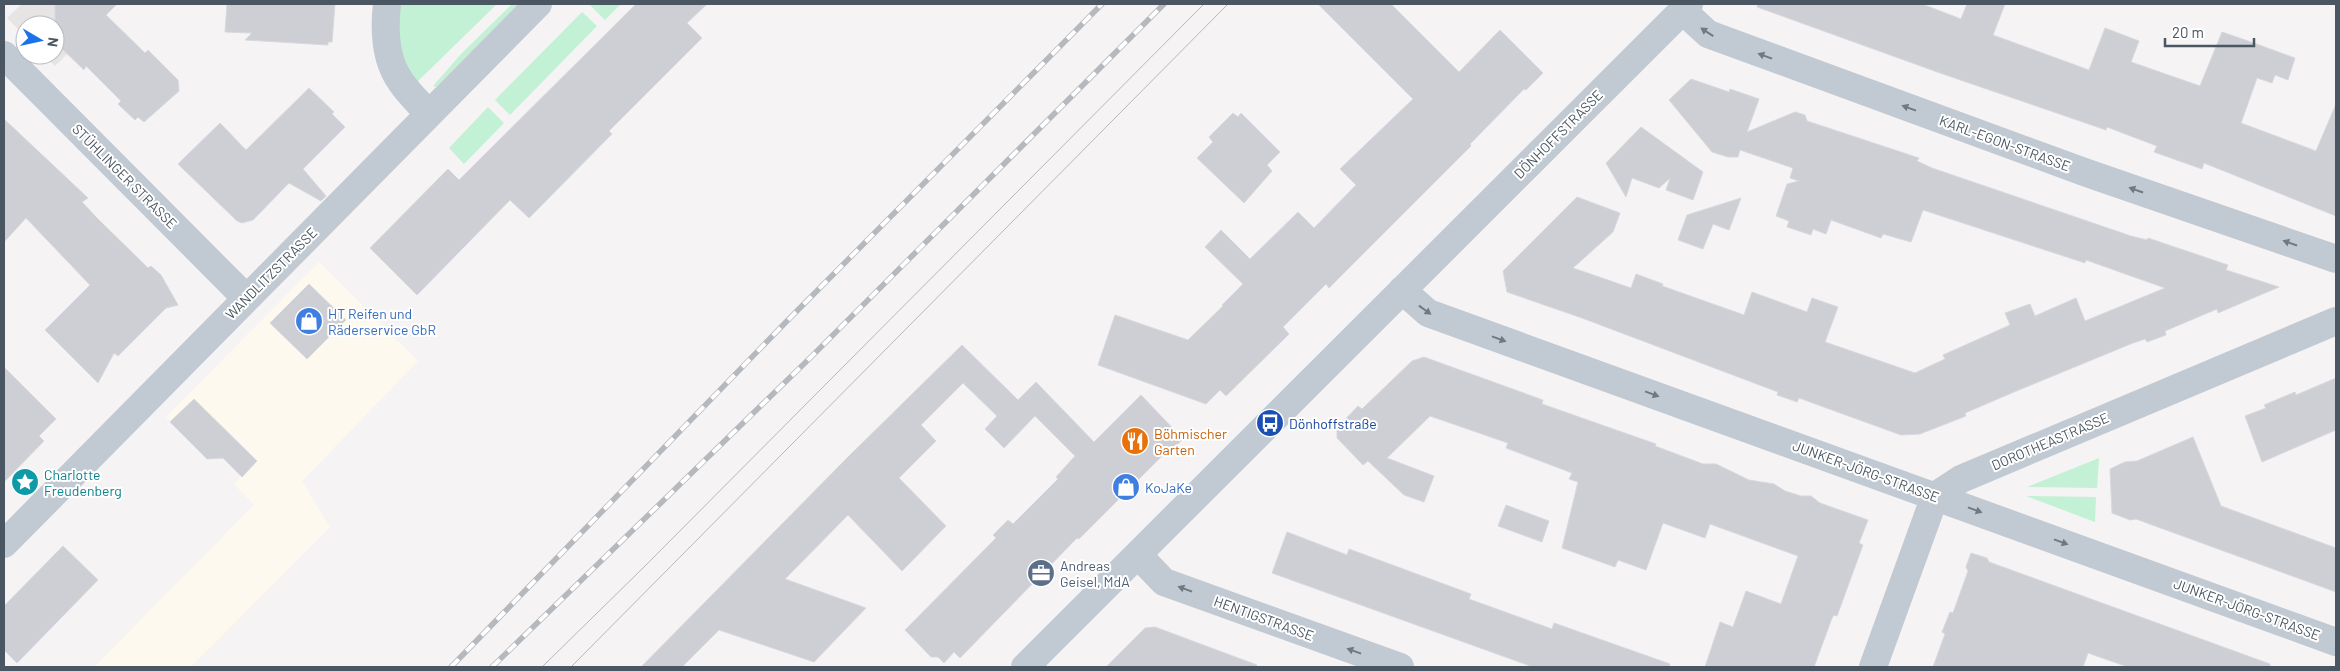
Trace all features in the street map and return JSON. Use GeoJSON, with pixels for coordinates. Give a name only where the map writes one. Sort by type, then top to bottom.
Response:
{"type":"FeatureCollection","features":[{"type":"Feature","properties":{"kind":"street"},"geometry":{"type":"LineString","coordinates":[[387,4],[385,26],[388,51],[400,81],[429,114]]}},
{"type":"Feature","properties":{"kind":"street","name":"WANDLITZSTRASSE"},"geometry":{"type":"LineString","coordinates":[[4,544],[538,4]]}},
{"type":"Feature","properties":{"kind":"street","name":"KARL-EGON-STRASSE"},"geometry":{"type":"LineString","coordinates":[[1685,7],[1708,34],[2086,173],[2336,259]]}},
{"type":"Feature","properties":{"kind":"street","name":"DÖNHOFFSTRASSE"},"geometry":{"type":"LineString","coordinates":[[1026,667],[1685,7]]}},
{"type":"Feature","properties":{"kind":"street","name":"STÜHLINGER STRASSE"},"geometry":{"type":"LineString","coordinates":[[4,55],[246,298]]}},
{"type":"Feature","properties":{"kind":"street","name":"JUNKER-JÖRG-STRASSE"},"geometry":{"type":"LineString","coordinates":[[1402,290],[1428,313],[2336,642]]}},
{"type":"Feature","properties":{"kind":"street","name":"DOROTHEASTRASSE"},"geometry":{"type":"LineString","coordinates":[[1935,496],[1961,479],[2336,321]]}},
{"type":"Feature","properties":{"kind":"street"},"geometry":{"type":"LineString","coordinates":[[1873,667],[1935,496]]}},
{"type":"Feature","properties":{"kind":"street","name":"HENTIGSTRASSE"},"geometry":{"type":"LineString","coordinates":[[1138,555],[1164,582],[1400,667]]}},
{"type":"Feature","properties":{"kind":"shaded area"},"geometry":{"type":"Polygon","coordinates":[[[22,4],[117,4],[65,56],[65,15],[15,15],[15,26],[7,18],[22,4]]]}},
{"type":"Feature","properties":{"kind":"shaded area"},"geometry":{"type":"Polygon","coordinates":[[[319,262],[418,361],[302,481],[330,527],[191,667],[94,667],[254,505],[234,484],[241,476],[223,458],[207,459],[166,417],[319,262]]]}},
{"type":"Feature","properties":{"kind":"green space"},"geometry":{"type":"Polygon","coordinates":[[[397,4],[497,4],[416,83],[397,55],[397,4]]]}},
{"type":"Feature","properties":{"kind":"green space"},"geometry":{"type":"Polygon","coordinates":[[[512,4],[519,4],[436,87],[433,86],[461,54],[512,4]]]}},
{"type":"Feature","properties":{"kind":"green space"},"geometry":{"type":"Polygon","coordinates":[[[589,4],[621,4],[605,20],[589,4]]]}},
{"type":"Feature","properties":{"kind":"green space"},"geometry":{"type":"Polygon","coordinates":[[[582,12],[597,26],[510,115],[495,100],[582,12]]]}},
{"type":"Feature","properties":{"kind":"green space"},"geometry":{"type":"Polygon","coordinates":[[[488,107],[504,123],[464,164],[449,148],[488,107]]]}},
{"type":"Feature","properties":{"kind":"green space"},"geometry":{"type":"Polygon","coordinates":[[[2099,458],[2097,488],[2027,487],[2099,458]]]}},
{"type":"Feature","properties":{"kind":"green space"},"geometry":{"type":"Polygon","coordinates":[[[2026,496],[2096,497],[2095,522],[2026,496]]]}},
{"type":"Feature","properties":{"kind":"building"},"geometry":{"type":"Polygon","coordinates":[[[55,4],[117,4],[106,15],[145,53],[148,50],[178,80],[179,91],[144,122],[138,117],[135,120],[118,104],[121,101],[86,66],[84,70],[65,52],[65,15],[55,15],[55,4]]]}},
{"type":"Feature","properties":{"kind":"building"},"geometry":{"type":"Polygon","coordinates":[[[227,4],[335,4],[332,42],[328,42],[328,45],[245,40],[252,33],[225,32],[227,4]]]}},
{"type":"Feature","properties":{"kind":"building"},"geometry":{"type":"Polygon","coordinates":[[[636,4],[707,4],[687,23],[702,38],[609,131],[612,134],[529,218],[510,200],[417,295],[370,248],[448,169],[459,180],[636,4]]]}},
{"type":"Feature","properties":{"kind":"building"},"geometry":{"type":"Polygon","coordinates":[[[1318,4],[1391,4],[1459,72],[1500,30],[1543,73],[1526,90],[1524,89],[1470,144],[1471,146],[1329,288],[1326,284],[1283,327],[1289,334],[1226,396],[1220,390],[1206,404],[1098,365],[1115,315],[1188,340],[1243,284],[1205,247],[1221,230],[1250,259],[1298,212],[1314,228],[1356,185],[1340,169],[1413,99],[1318,4]]]}},
{"type":"Feature","properties":{"kind":"building"},"geometry":{"type":"Polygon","coordinates":[[[1758,4],[1922,4],[1961,19],[1967,4],[2005,4],[1993,35],[2089,70],[2105,28],[2139,41],[2131,62],[2200,86],[2222,32],[2295,58],[2288,80],[2275,75],[2272,83],[2257,78],[2241,123],[2316,151],[2336,104],[2336,216],[2204,163],[2202,169],[2154,152],[2157,146],[2107,127],[2106,130],[1940,73],[1757,7],[1758,4]]]}},
{"type":"Feature","properties":{"kind":"building"},"geometry":{"type":"Polygon","coordinates":[[[1691,79],[1729,92],[1730,89],[1759,99],[1747,132],[1795,112],[1805,115],[1807,121],[1919,158],[1917,161],[1932,168],[2131,236],[2147,240],[2148,238],[2228,265],[2226,270],[2279,287],[2218,313],[2217,309],[2165,331],[2166,335],[2147,342],[2145,339],[2133,343],[2014,392],[1965,413],[1966,416],[1920,434],[1901,435],[1799,398],[1797,402],[1777,395],[1778,392],[1582,318],[1507,292],[1503,271],[1577,197],[1620,213],[1613,232],[1573,268],[1631,288],[1636,274],[1663,284],[1662,286],[1744,315],[1752,292],[1807,312],[1812,298],[1838,307],[1825,342],[1915,373],[1945,359],[1943,355],[2010,325],[2005,313],[2030,304],[2035,316],[2076,298],[2085,321],[2165,288],[2086,260],[2085,263],[1923,210],[1911,242],[1883,234],[1881,238],[1831,220],[1826,234],[1813,229],[1811,235],[1787,227],[1789,221],[1776,216],[1787,184],[1799,181],[1790,178],[1793,168],[1740,150],[1738,157],[1728,157],[1712,152],[1669,100],[1691,79]]]}},
{"type":"Feature","properties":{"kind":"building"},"geometry":{"type":"Polygon","coordinates":[[[309,88],[334,112],[332,114],[345,127],[303,169],[326,196],[321,201],[289,183],[253,220],[242,223],[237,221],[178,164],[220,123],[246,150],[309,88]]]}},
{"type":"Feature","properties":{"kind":"building"},"geometry":{"type":"Polygon","coordinates":[[[1233,113],[1238,117],[1241,113],[1280,152],[1267,165],[1272,171],[1244,203],[1197,158],[1213,142],[1209,137],[1233,113]]]}},
{"type":"Feature","properties":{"kind":"building"},"geometry":{"type":"Polygon","coordinates":[[[4,119],[88,198],[82,202],[97,218],[148,268],[151,266],[161,275],[178,305],[166,308],[118,356],[114,353],[98,383],[45,330],[90,285],[26,218],[4,242],[4,119]]]}},
{"type":"Feature","properties":{"kind":"building"},"geometry":{"type":"Polygon","coordinates":[[[1641,127],[1703,172],[1693,200],[1666,190],[1670,178],[1659,188],[1632,178],[1626,197],[1606,163],[1641,127]]]}},
{"type":"Feature","properties":{"kind":"building"},"geometry":{"type":"Polygon","coordinates":[[[1741,198],[1729,230],[1713,224],[1703,249],[1678,240],[1687,215],[1741,198]]]}},
{"type":"Feature","properties":{"kind":"building"},"geometry":{"type":"Polygon","coordinates":[[[309,284],[346,320],[307,359],[270,323],[309,284]]]}},
{"type":"Feature","properties":{"kind":"building"},"geometry":{"type":"Polygon","coordinates":[[[962,345],[1018,400],[1036,382],[1094,442],[1141,395],[1183,439],[1166,456],[1164,454],[1079,539],[1077,538],[960,658],[954,652],[944,663],[938,657],[931,657],[905,630],[996,538],[993,535],[1008,520],[1013,524],[1058,479],[1056,477],[1075,456],[1035,416],[1004,448],[985,429],[997,416],[963,383],[921,425],[936,441],[899,478],[946,526],[902,571],[848,515],[785,579],[866,608],[814,662],[719,630],[682,667],[641,667],[847,458],[962,345]]]}},
{"type":"Feature","properties":{"kind":"building"},"geometry":{"type":"Polygon","coordinates":[[[1424,357],[1543,400],[1542,404],[1656,444],[1655,446],[1703,464],[1716,464],[1749,480],[1774,484],[1785,491],[1801,496],[1811,496],[1820,503],[1868,520],[1859,543],[1863,545],[1837,616],[1834,615],[1832,618],[1814,667],[1705,667],[1720,622],[1733,627],[1746,591],[1781,604],[1798,556],[1710,524],[1705,538],[1663,523],[1646,570],[1618,560],[1615,567],[1562,548],[1578,482],[1569,479],[1572,473],[1506,448],[1508,443],[1430,416],[1387,458],[1434,476],[1424,502],[1404,495],[1368,461],[1363,465],[1337,438],[1337,428],[1358,406],[1362,409],[1412,361],[1424,357]]]}},
{"type":"Feature","properties":{"kind":"building"},"geometry":{"type":"Polygon","coordinates":[[[4,367],[56,419],[39,436],[44,441],[4,482],[4,367]]]}},
{"type":"Feature","properties":{"kind":"building"},"geometry":{"type":"Polygon","coordinates":[[[2336,378],[2336,430],[2262,462],[2245,416],[2266,408],[2264,405],[2295,392],[2296,395],[2336,378]]]}},
{"type":"Feature","properties":{"kind":"building"},"geometry":{"type":"Polygon","coordinates":[[[194,399],[257,461],[242,477],[223,458],[207,459],[170,422],[194,399]]]}},
{"type":"Feature","properties":{"kind":"building"},"geometry":{"type":"Polygon","coordinates":[[[2193,437],[2221,506],[2336,548],[2336,592],[2136,519],[2130,520],[2112,513],[2110,469],[2125,462],[2137,461],[2193,437]]]}},
{"type":"Feature","properties":{"kind":"building"},"geometry":{"type":"Polygon","coordinates":[[[1506,505],[1549,521],[1542,542],[1498,526],[1506,505]]]}},
{"type":"Feature","properties":{"kind":"building"},"geometry":{"type":"Polygon","coordinates":[[[1287,532],[1347,555],[1349,549],[1471,594],[1469,599],[1552,629],[1554,623],[1670,664],[1669,667],[1533,667],[1272,573],[1287,532]]]}},
{"type":"Feature","properties":{"kind":"building"},"geometry":{"type":"Polygon","coordinates":[[[63,546],[98,580],[17,663],[4,650],[4,606],[63,546]]]}},
{"type":"Feature","properties":{"kind":"building"},"geometry":{"type":"Polygon","coordinates":[[[1971,553],[1987,558],[1989,562],[2270,664],[2270,667],[2128,667],[2088,653],[2083,667],[1933,667],[1945,634],[1942,632],[1950,612],[1953,613],[1968,571],[1966,567],[1971,553]]]}},
{"type":"Feature","properties":{"kind":"building"},"geometry":{"type":"Polygon","coordinates":[[[1155,627],[1257,665],[1256,667],[1106,667],[1145,628],[1155,627]]]}},
{"type":"Feature","properties":{"kind":"tram line"},"geometry":{"type":"LineString","coordinates":[[542,667],[645,566],[1204,4]]}},
{"type":"Feature","properties":{"kind":"tram line"},"geometry":{"type":"LineString","coordinates":[[571,667],[1228,4]]}},
{"type":"Feature","properties":{"kind":"railway"},"geometry":{"type":"LineString","coordinates":[[451,667],[785,323],[1102,4]]}},
{"type":"Feature","properties":{"kind":"railway"},"geometry":{"type":"LineString","coordinates":[[492,667],[810,358],[1164,4]]}},
{"type":"Feature","properties":{"kind":"place","name":"HT Reifen und Räderservice GbR"},"geometry":{"type":"Point","coordinates":[309,321]}},
{"type":"Feature","properties":{"kind":"place","name":"Dönhoffstraße"},"geometry":{"type":"Point","coordinates":[1270,423]}},
{"type":"Feature","properties":{"kind":"place","name":"Böhmischer Garten"},"geometry":{"type":"Point","coordinates":[1135,441]}},
{"type":"Feature","properties":{"kind":"place","name":"Charlotte Freudenberg"},"geometry":{"type":"Point","coordinates":[25,482]}},
{"type":"Feature","properties":{"kind":"place","name":"KoJaKe"},"geometry":{"type":"Point","coordinates":[1126,487]}},
{"type":"Feature","properties":{"kind":"place","name":"Andreas Geisel, MdA"},"geometry":{"type":"Point","coordinates":[1041,573]}}]}
